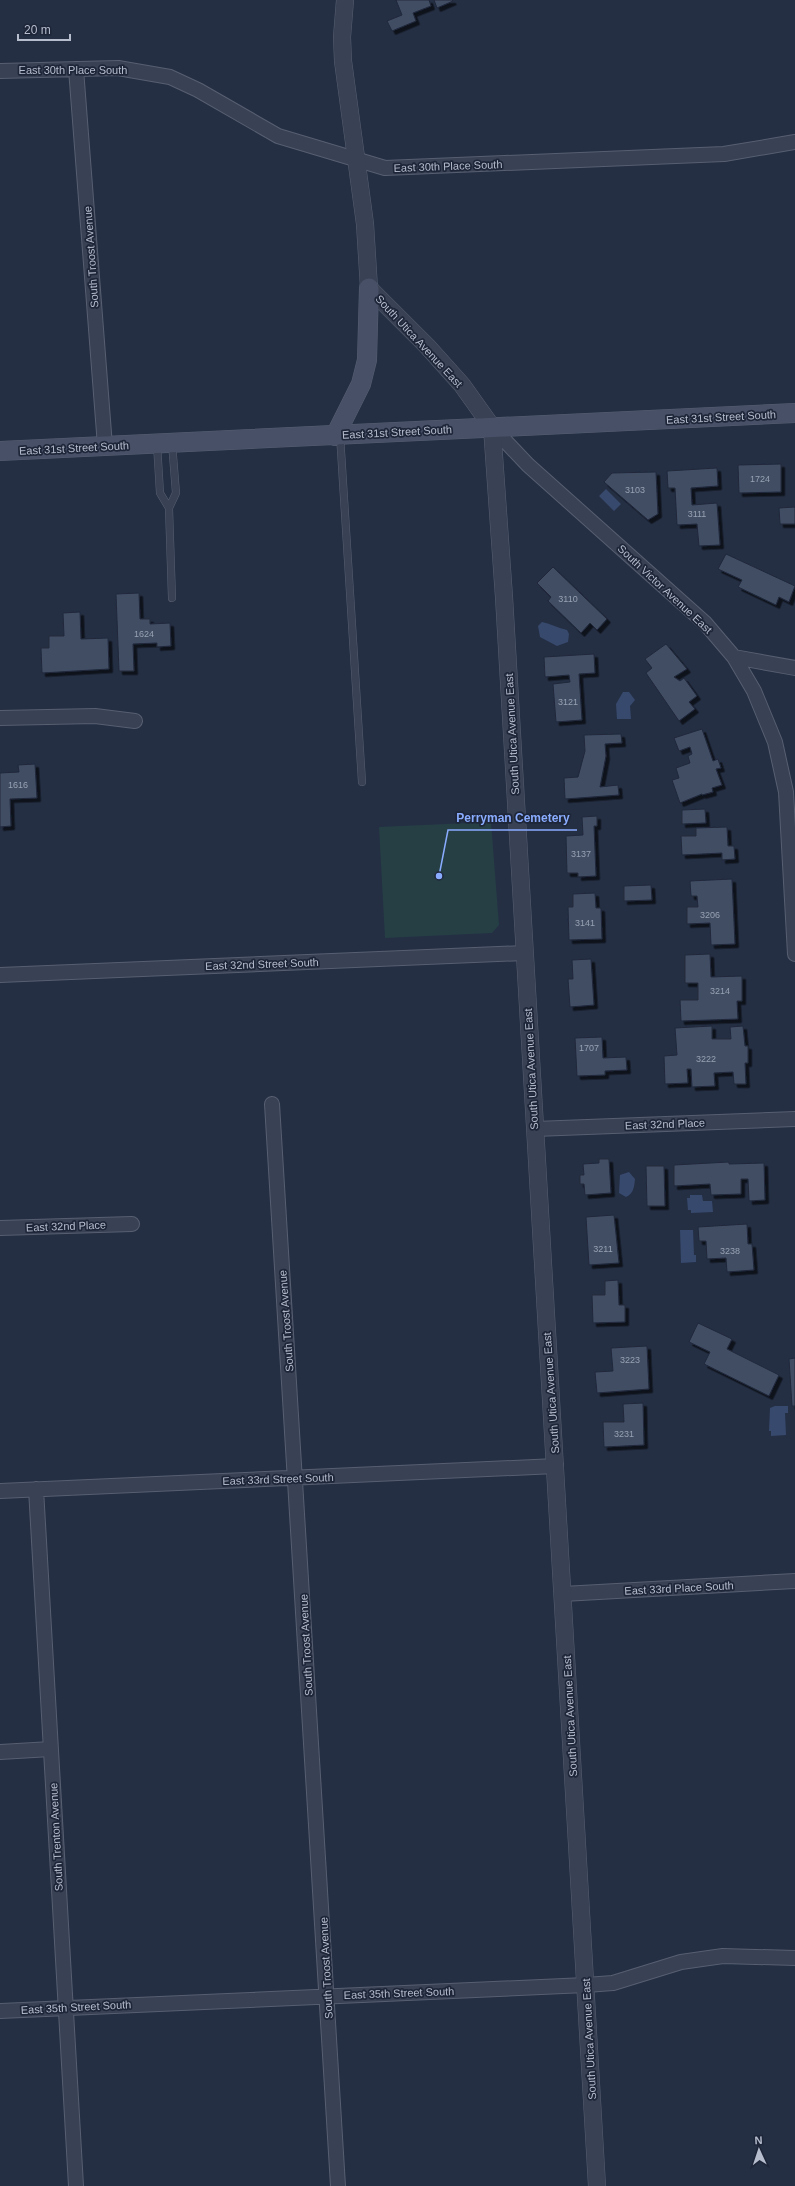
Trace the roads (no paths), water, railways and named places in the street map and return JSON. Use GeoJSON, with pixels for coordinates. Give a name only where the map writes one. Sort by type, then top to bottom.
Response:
{"type":"FeatureCollection","features":[{"type":"Feature","properties":{"kind":"main road"},"geometry":{"type":"LineString","coordinates":[[338,435],[361,384],[366,360],[369,288]]}},
{"type":"Feature","properties":{"kind":"main road","name":"East 31st Street South"},"geometry":{"type":"LineString","coordinates":[[0,451],[795,414]]}},
{"type":"Feature","properties":{"kind":"street","name":"South Utica Avenue East"},"geometry":{"type":"LineString","coordinates":[[345,0],[342,37],[343,61],[365,224],[369,288],[427,346],[462,385],[492,427],[504,597],[524,953],[556,1466],[562,1594],[597,2186]]}},
{"type":"Feature","properties":{"kind":"street","name":"East 30th Place South"},"geometry":{"type":"LineString","coordinates":[[0,71],[118,68],[170,77],[198,90],[278,136],[385,168],[724,154],[795,142]]}},
{"type":"Feature","properties":{"kind":"street","name":"South Troost Avenue"},"geometry":{"type":"LineString","coordinates":[[76,69],[105,446]]}},
{"type":"Feature","properties":{"kind":"street","name":"South Victor Avenue East"},"geometry":{"type":"LineString","coordinates":[[492,427],[528,465],[705,624],[734,658],[754,691],[775,742],[792,828],[795,954]]}},
{"type":"Feature","properties":{"kind":"street"},"geometry":{"type":"LineString","coordinates":[[734,658],[795,668]]}},
{"type":"Feature","properties":{"kind":"street"},"geometry":{"type":"LineString","coordinates":[[0,718],[95,716],[135,721]]}},
{"type":"Feature","properties":{"kind":"street","name":"East 32nd Street South"},"geometry":{"type":"LineString","coordinates":[[0,975],[524,953]]}},
{"type":"Feature","properties":{"kind":"street","name":"South Troost Avenue"},"geometry":{"type":"LineString","coordinates":[[272,1104],[328,1996],[338,2186]]}},
{"type":"Feature","properties":{"kind":"street","name":"East 32nd Place"},"geometry":{"type":"LineString","coordinates":[[535,1129],[795,1119]]}},
{"type":"Feature","properties":{"kind":"street","name":"East 32nd Place"},"geometry":{"type":"LineString","coordinates":[[0,1228],[132,1224]]}},
{"type":"Feature","properties":{"kind":"street","name":"East 33rd Street South"},"geometry":{"type":"LineString","coordinates":[[0,1491],[296,1479],[556,1466]]}},
{"type":"Feature","properties":{"kind":"street","name":"South Trenton Avenue"},"geometry":{"type":"LineString","coordinates":[[36,1489],[76,2186]]}},
{"type":"Feature","properties":{"kind":"street","name":"East 33rd Place South"},"geometry":{"type":"LineString","coordinates":[[562,1594],[795,1581]]}},
{"type":"Feature","properties":{"kind":"street"},"geometry":{"type":"LineString","coordinates":[[0,1752],[51,1749]]}},
{"type":"Feature","properties":{"kind":"street","name":"East 35th Street South"},"geometry":{"type":"LineString","coordinates":[[0,2011],[586,1985],[613,1983],[681,1962],[722,1956],[795,1958]]}},
{"type":"Feature","properties":{"kind":"lane"},"geometry":{"type":"LineString","coordinates":[[338,435],[362,782]]}},
{"type":"Feature","properties":{"kind":"lane"},"geometry":{"type":"LineString","coordinates":[[165,444],[160,493],[169,508]]}},
{"type":"Feature","properties":{"kind":"lane"},"geometry":{"type":"LineString","coordinates":[[165,444],[176,493],[169,508],[172,598]]}},
{"type":"Feature","properties":{"kind":"water"},"geometry":{"type":"Polygon","coordinates":[[[606,489],[621,504],[614,511],[599,496],[606,489]]]}},
{"type":"Feature","properties":{"kind":"water"},"geometry":{"type":"Polygon","coordinates":[[[542,622],[567,630],[569,634],[568,642],[557,646],[540,637],[538,626],[542,622]]]}},
{"type":"Feature","properties":{"kind":"water"},"geometry":{"type":"Polygon","coordinates":[[[623,692],[629,692],[635,700],[630,706],[631,719],[617,719],[616,704],[623,692]]]}},
{"type":"Feature","properties":{"kind":"water"},"geometry":{"type":"Polygon","coordinates":[[[629,1172],[635,1179],[635,1182],[632,1192],[626,1197],[619,1193],[620,1175],[629,1172]]]}},
{"type":"Feature","properties":{"kind":"water"},"geometry":{"type":"Polygon","coordinates":[[[690,1195],[702,1195],[703,1201],[712,1201],[713,1212],[691,1213],[691,1210],[688,1210],[687,1198],[690,1198],[690,1195]]]}},
{"type":"Feature","properties":{"kind":"water"},"geometry":{"type":"Polygon","coordinates":[[[680,1230],[693,1230],[694,1255],[696,1255],[696,1262],[681,1263],[680,1230]]]}},
{"type":"Feature","properties":{"kind":"water"},"geometry":{"type":"Polygon","coordinates":[[[775,1406],[788,1406],[788,1413],[785,1413],[786,1435],[771,1436],[771,1431],[769,1431],[770,1408],[775,1406]]]}},
{"type":"Feature","properties":{"kind":"place","name":"Perryman Cemetery"},"geometry":{"type":"Point","coordinates":[439,876]}}]}
